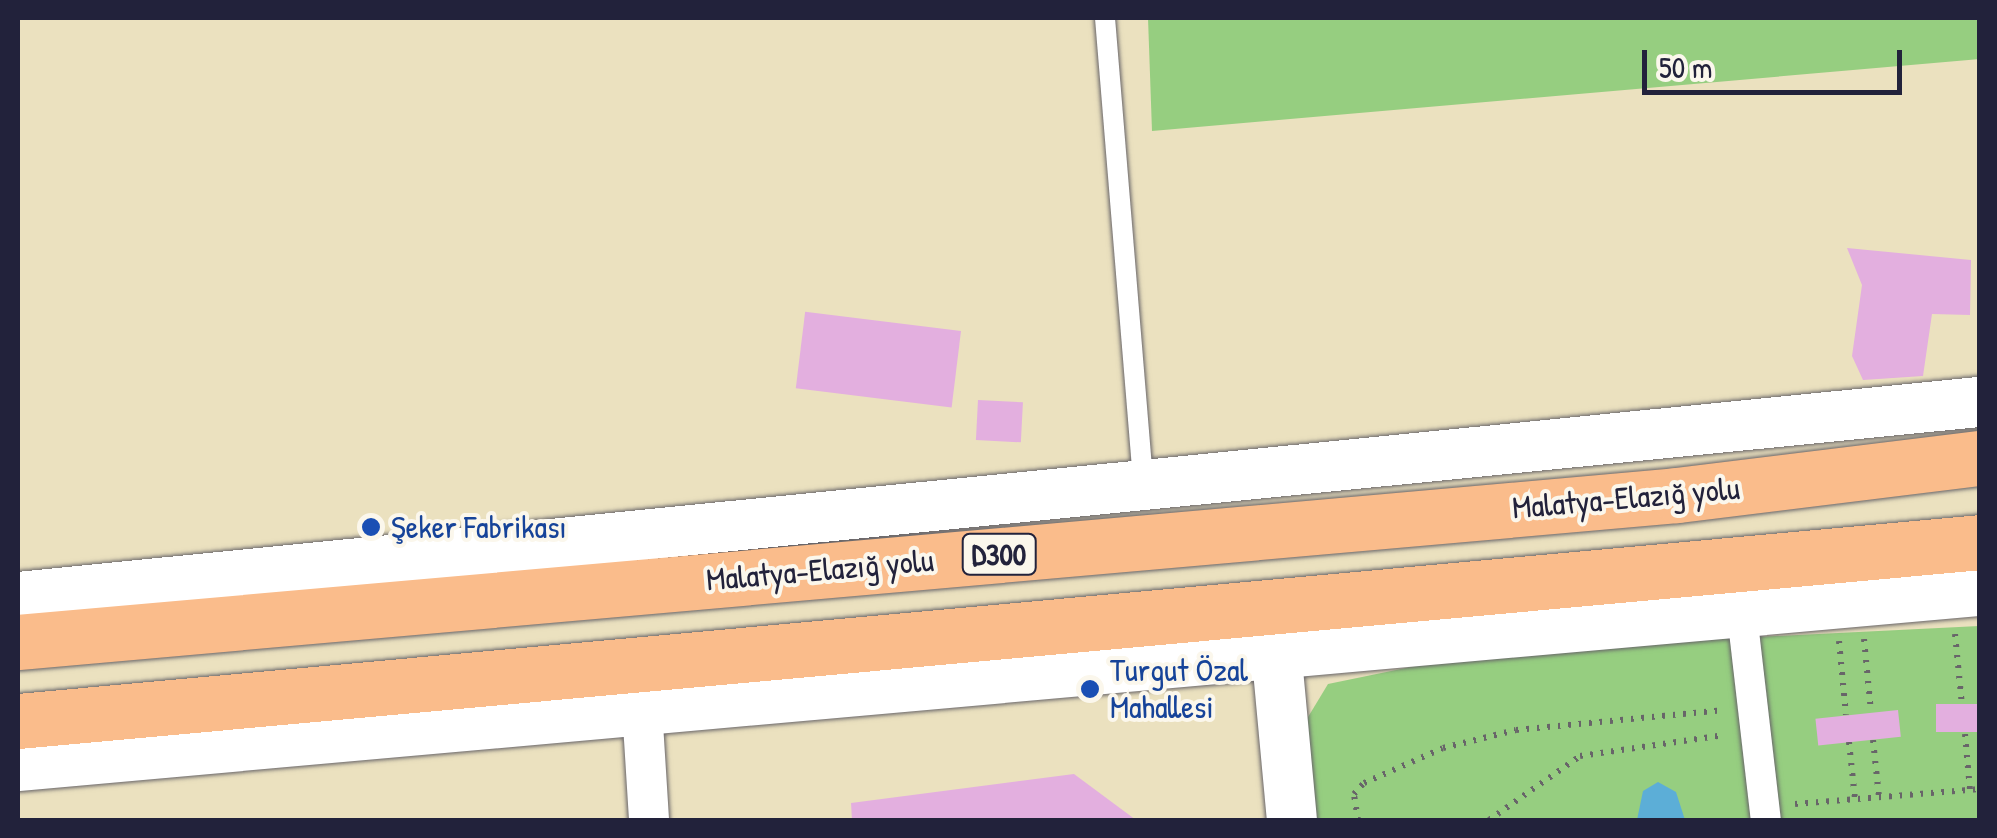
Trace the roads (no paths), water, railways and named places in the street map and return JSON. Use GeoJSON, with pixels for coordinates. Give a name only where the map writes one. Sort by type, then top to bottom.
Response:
{"type":"FeatureCollection","features":[{"type":"Feature","properties":{"kind":"highway","name":"Malatya-Elazığ yolu"},"geometry":{"type":"LineString","coordinates":[[18,642],[1677,495],[1980,458]]}},
{"type":"Feature","properties":{"kind":"highway","name":"D300"},"geometry":{"type":"LineString","coordinates":[[18,721],[1980,542]]}},
{"type":"Feature","properties":{"kind":"street"},"geometry":{"type":"LineString","coordinates":[[18,596],[1980,402]]}},
{"type":"Feature","properties":{"kind":"street"},"geometry":{"type":"LineString","coordinates":[[18,766],[642,708],[1277,659],[1966,592]]}},
{"type":"Feature","properties":{"kind":"street"},"geometry":{"type":"LineString","coordinates":[[1742,614],[1765,813]]}},
{"type":"Feature","properties":{"kind":"street"},"geometry":{"type":"LineString","coordinates":[[1277,659],[1292,820]]}},
{"type":"Feature","properties":{"kind":"street"},"geometry":{"type":"LineString","coordinates":[[642,708],[649,820]]}},
{"type":"Feature","properties":{"kind":"lane"},"geometry":{"type":"LineString","coordinates":[[1105,18],[1143,487]]}},
{"type":"Feature","properties":{"kind":"water"},"geometry":{"type":"Polygon","coordinates":[[[1658,782],[1676,792],[1685,820],[1637,820],[1643,791],[1658,782]]]}},
{"type":"Feature","properties":{"kind":"place","name":"Şeker Fabrikası"},"geometry":{"type":"Point","coordinates":[371,527]}},
{"type":"Feature","properties":{"kind":"place","name":"Turgut Özal Mahallesi"},"geometry":{"type":"Point","coordinates":[1090,689]}}]}
